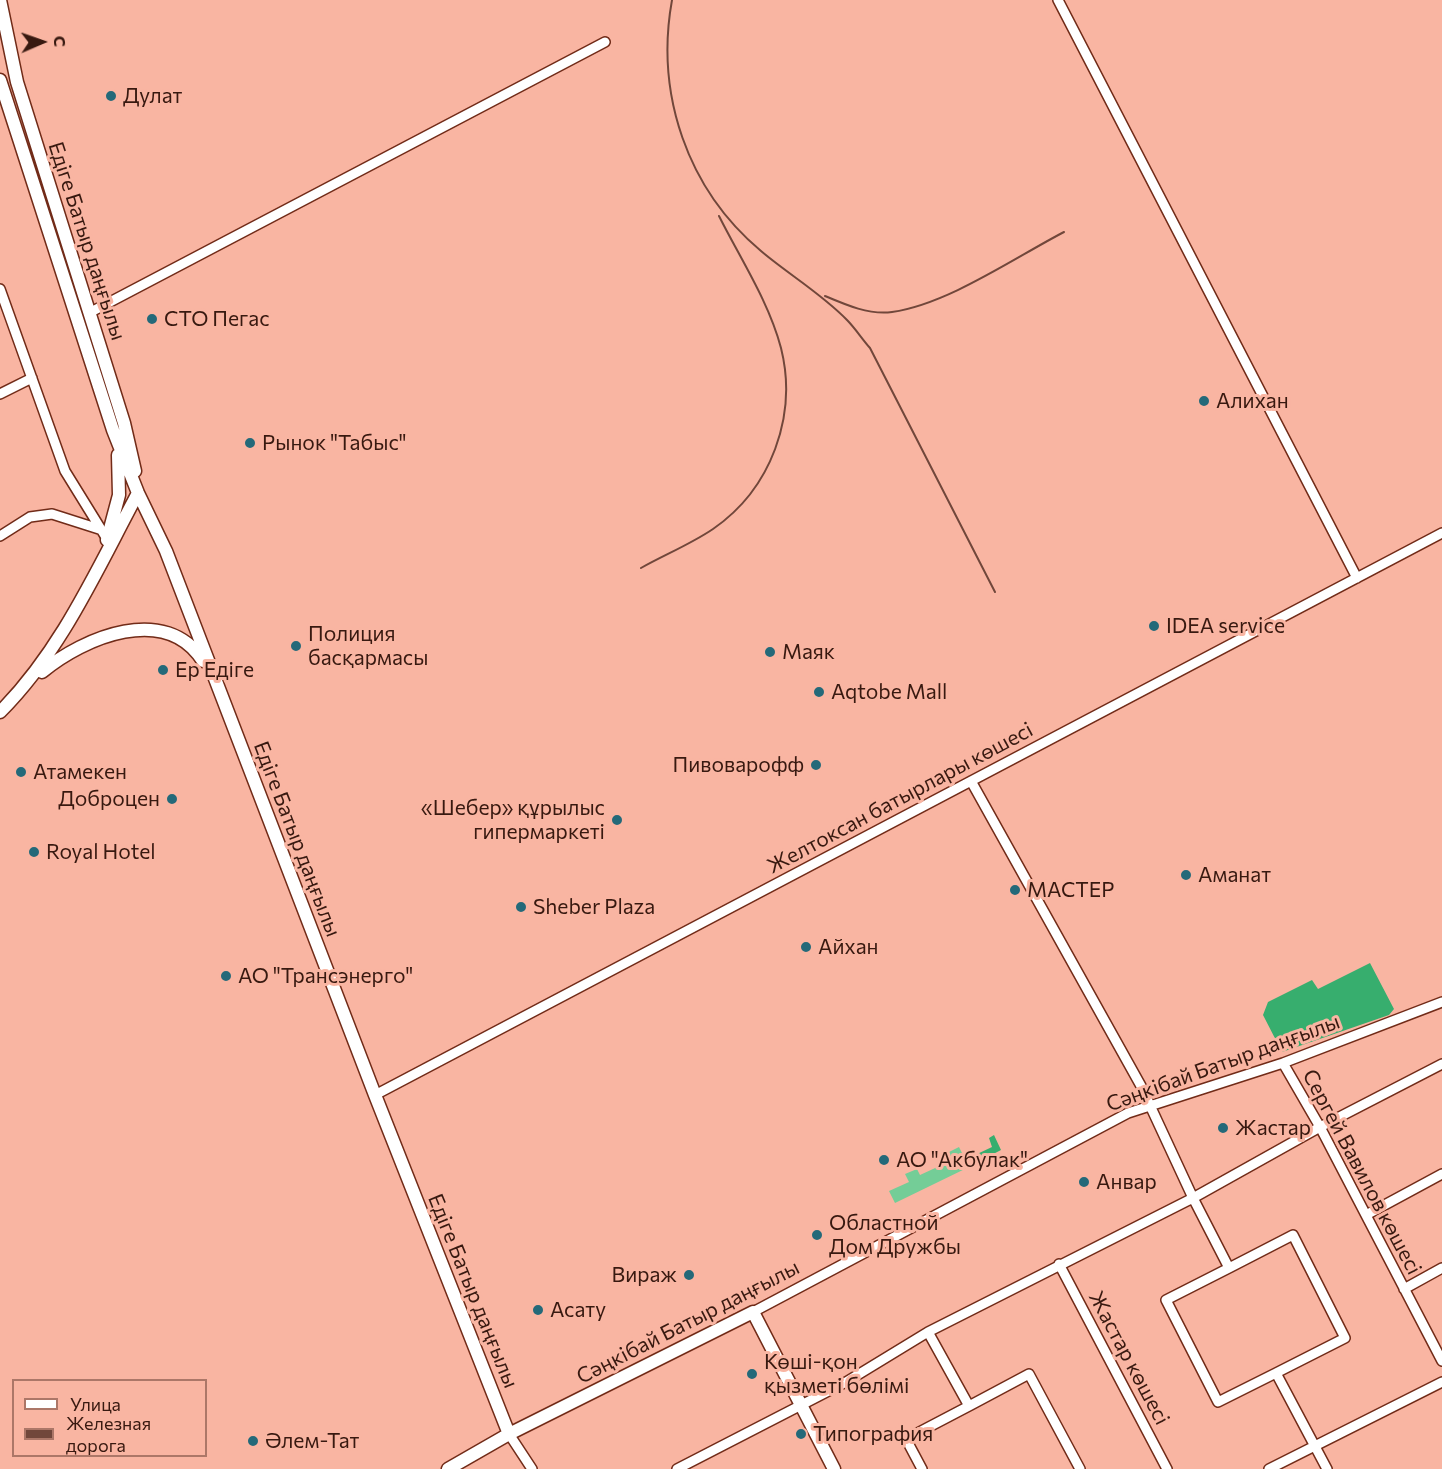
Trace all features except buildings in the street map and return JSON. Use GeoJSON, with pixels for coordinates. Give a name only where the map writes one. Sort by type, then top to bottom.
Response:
{"type":"FeatureCollection","features":[{"type":"Feature","properties":{"kind":"main road","name":"Едіге Батыр даңғылы"},"geometry":{"type":"LineString","coordinates":[[0,0],[9,55],[124,423],[138,493]]}},
{"type":"Feature","properties":{"kind":"main road","name":"Едіге Батыр даңғылы"},"geometry":{"type":"LineString","coordinates":[[0,80],[3,98],[113,430],[138,493],[166,551],[508,1434]]}},
{"type":"Feature","properties":{"kind":"main road"},"geometry":{"type":"LineString","coordinates":[[100,565],[103,534],[115,516],[120,478],[113,430]]}},
{"type":"Feature","properties":{"kind":"main road"},"geometry":{"type":"LineString","coordinates":[[21,691],[43,664],[138,493]]}},
{"type":"Feature","properties":{"kind":"main road"},"geometry":{"type":"LineString","coordinates":[[0,712],[59,658],[83,645],[137,630],[167,630],[183,637],[199,654],[214,678]]}},
{"type":"Feature","properties":{"kind":"main road"},"geometry":{"type":"LineString","coordinates":[[753,1312],[834,1469]]}},
{"type":"Feature","properties":{"kind":"main road","name":"Сәңкібай Батыр даңғылы"},"geometry":{"type":"LineString","coordinates":[[448,1469],[508,1434],[753,1312]]}},
{"type":"Feature","properties":{"kind":"street"},"geometry":{"type":"LineString","coordinates":[[1058,0],[1357,578]]}},
{"type":"Feature","properties":{"kind":"street"},"geometry":{"type":"LineString","coordinates":[[89,313],[605,42]]}},
{"type":"Feature","properties":{"kind":"street"},"geometry":{"type":"LineString","coordinates":[[0,289],[65,471],[103,534]]}},
{"type":"Feature","properties":{"kind":"street"},"geometry":{"type":"LineString","coordinates":[[0,394],[32,378]]}},
{"type":"Feature","properties":{"kind":"street"},"geometry":{"type":"LineString","coordinates":[[0,536],[30,517],[52,514],[103,534]]}},
{"type":"Feature","properties":{"kind":"street","name":"Желтоксан батырлары көшесі"},"geometry":{"type":"LineString","coordinates":[[375,1095],[1442,533]]}},
{"type":"Feature","properties":{"kind":"street"},"geometry":{"type":"LineString","coordinates":[[971,782],[1150,1106],[1229,1268]]}},
{"type":"Feature","properties":{"kind":"street","name":"Сәңкібай Батыр даңғылы"},"geometry":{"type":"LineString","coordinates":[[753,1312],[1099,1128],[1150,1106],[1283,1063],[1442,1002]]}},
{"type":"Feature","properties":{"kind":"street","name":"Сергей Вавилов көшесі"},"geometry":{"type":"LineString","coordinates":[[1283,1063],[1320,1127],[1442,1361]]}},
{"type":"Feature","properties":{"kind":"street"},"geometry":{"type":"LineString","coordinates":[[677,1469],[846,1382],[928,1332],[1193,1198],[1320,1127],[1442,1064]]}},
{"type":"Feature","properties":{"kind":"street"},"geometry":{"type":"LineString","coordinates":[[1366,1215],[1442,1174]]}},
{"type":"Feature","properties":{"kind":"street"},"geometry":{"type":"LineString","coordinates":[[1293,1235],[1345,1338],[1218,1402],[1166,1300],[1229,1268],[1293,1235]]}},
{"type":"Feature","properties":{"kind":"street","name":"Жастар көшесі"},"geometry":{"type":"LineString","coordinates":[[1059,1264],[1167,1469]]}},
{"type":"Feature","properties":{"kind":"street"},"geometry":{"type":"LineString","coordinates":[[1404,1289],[1442,1268]]}},
{"type":"Feature","properties":{"kind":"street"},"geometry":{"type":"LineString","coordinates":[[928,1332],[969,1406]]}},
{"type":"Feature","properties":{"kind":"street"},"geometry":{"type":"LineString","coordinates":[[1276,1373],[1327,1469]]}},
{"type":"Feature","properties":{"kind":"street"},"geometry":{"type":"LineString","coordinates":[[922,1469],[906,1439],[1029,1374],[1080,1469]]}},
{"type":"Feature","properties":{"kind":"street"},"geometry":{"type":"LineString","coordinates":[[1269,1469],[1442,1382]]}},
{"type":"Feature","properties":{"kind":"street"},"geometry":{"type":"LineString","coordinates":[[508,1434],[532,1469]]}},
{"type":"Feature","properties":{"kind":"green space"},"geometry":{"type":"Polygon","coordinates":[[[1370,963],[1394,1009],[1389,1015],[1282,1052],[1263,1015],[1268,1002],[1312,980],[1318,989],[1370,963]]]}},
{"type":"Feature","properties":{"kind":"green space"},"geometry":{"type":"Polygon","coordinates":[[[994,1135],[1001,1150],[978,1162],[975,1155],[992,1147],[989,1138],[994,1135]]]}},
{"type":"Feature","properties":{"kind":"green space"},"geometry":{"type":"Polygon","coordinates":[[[959,1147],[969,1167],[895,1203],[889,1191],[909,1182],[905,1174],[917,1169],[920,1175],[946,1163],[943,1155],[959,1147]]]}},
{"type":"Feature","properties":{"kind":"railway"},"geometry":{"type":"LineString","coordinates":[[672,0],[668,35],[668,70],[673,104],[682,138],[696,169],[713,199],[735,226],[761,251],[837,311],[870,348],[995,592]]}},
{"type":"Feature","properties":{"kind":"railway"},"geometry":{"type":"LineString","coordinates":[[641,568],[687,545],[733,513],[764,472],[775,449],[782,425],[786,399],[785,374],[776,331],[762,297],[719,216]]}},
{"type":"Feature","properties":{"kind":"railway"},"geometry":{"type":"LineString","coordinates":[[825,296],[866,311],[883,313],[913,307],[958,290],[1064,232]]}},
{"type":"Feature","properties":{"kind":"place","name":"Дулат"},"geometry":{"type":"Point","coordinates":[111,96]}},
{"type":"Feature","properties":{"kind":"place","name":"СТО Пегас"},"geometry":{"type":"Point","coordinates":[152,319]}},
{"type":"Feature","properties":{"kind":"place","name":"Алихан"},"geometry":{"type":"Point","coordinates":[1204,401]}},
{"type":"Feature","properties":{"kind":"place","name":"Рынок \"Табыс\""},"geometry":{"type":"Point","coordinates":[250,443]}},
{"type":"Feature","properties":{"kind":"place","name":"IDEA service"},"geometry":{"type":"Point","coordinates":[1154,626]}},
{"type":"Feature","properties":{"kind":"place","name":"Полиция басқармасы"},"geometry":{"type":"Point","coordinates":[296,646]}},
{"type":"Feature","properties":{"kind":"place","name":"Маяк"},"geometry":{"type":"Point","coordinates":[770,652]}},
{"type":"Feature","properties":{"kind":"place","name":"Ер Едіге"},"geometry":{"type":"Point","coordinates":[163,670]}},
{"type":"Feature","properties":{"kind":"place","name":"Aqtobe Mall"},"geometry":{"type":"Point","coordinates":[819,692]}},
{"type":"Feature","properties":{"kind":"place","name":"Пивоварофф"},"geometry":{"type":"Point","coordinates":[816,765]}},
{"type":"Feature","properties":{"kind":"place","name":"Атамекен"},"geometry":{"type":"Point","coordinates":[21,772]}},
{"type":"Feature","properties":{"kind":"place","name":"Доброцен"},"geometry":{"type":"Point","coordinates":[172,799]}},
{"type":"Feature","properties":{"kind":"place","name":"«Шебер» құрылыс гипермаркеті"},"geometry":{"type":"Point","coordinates":[617,820]}},
{"type":"Feature","properties":{"kind":"place","name":"Royal Hotel"},"geometry":{"type":"Point","coordinates":[34,852]}},
{"type":"Feature","properties":{"kind":"place","name":"Аманат"},"geometry":{"type":"Point","coordinates":[1186,875]}},
{"type":"Feature","properties":{"kind":"place","name":"МАСТЕР"},"geometry":{"type":"Point","coordinates":[1015,890]}},
{"type":"Feature","properties":{"kind":"place","name":"Sheber Plaza"},"geometry":{"type":"Point","coordinates":[521,907]}},
{"type":"Feature","properties":{"kind":"place","name":"Айхан"},"geometry":{"type":"Point","coordinates":[806,947]}},
{"type":"Feature","properties":{"kind":"place","name":"АО \"Трансэнерго\""},"geometry":{"type":"Point","coordinates":[226,976]}},
{"type":"Feature","properties":{"kind":"place","name":"Жастар"},"geometry":{"type":"Point","coordinates":[1223,1128]}},
{"type":"Feature","properties":{"kind":"place","name":"АО \"Акбулак\""},"geometry":{"type":"Point","coordinates":[884,1160]}},
{"type":"Feature","properties":{"kind":"place","name":"Анвар"},"geometry":{"type":"Point","coordinates":[1084,1182]}},
{"type":"Feature","properties":{"kind":"place","name":"Областной Дом Дружбы"},"geometry":{"type":"Point","coordinates":[817,1235]}},
{"type":"Feature","properties":{"kind":"place","name":"Вираж"},"geometry":{"type":"Point","coordinates":[689,1275]}},
{"type":"Feature","properties":{"kind":"place","name":"Асату"},"geometry":{"type":"Point","coordinates":[538,1310]}},
{"type":"Feature","properties":{"kind":"place","name":"Көші-қон қызметі бөлімі"},"geometry":{"type":"Point","coordinates":[752,1374]}},
{"type":"Feature","properties":{"kind":"place","name":"Типография"},"geometry":{"type":"Point","coordinates":[801,1434]}},
{"type":"Feature","properties":{"kind":"place","name":"Әлем-Тат"},"geometry":{"type":"Point","coordinates":[253,1441]}}]}
